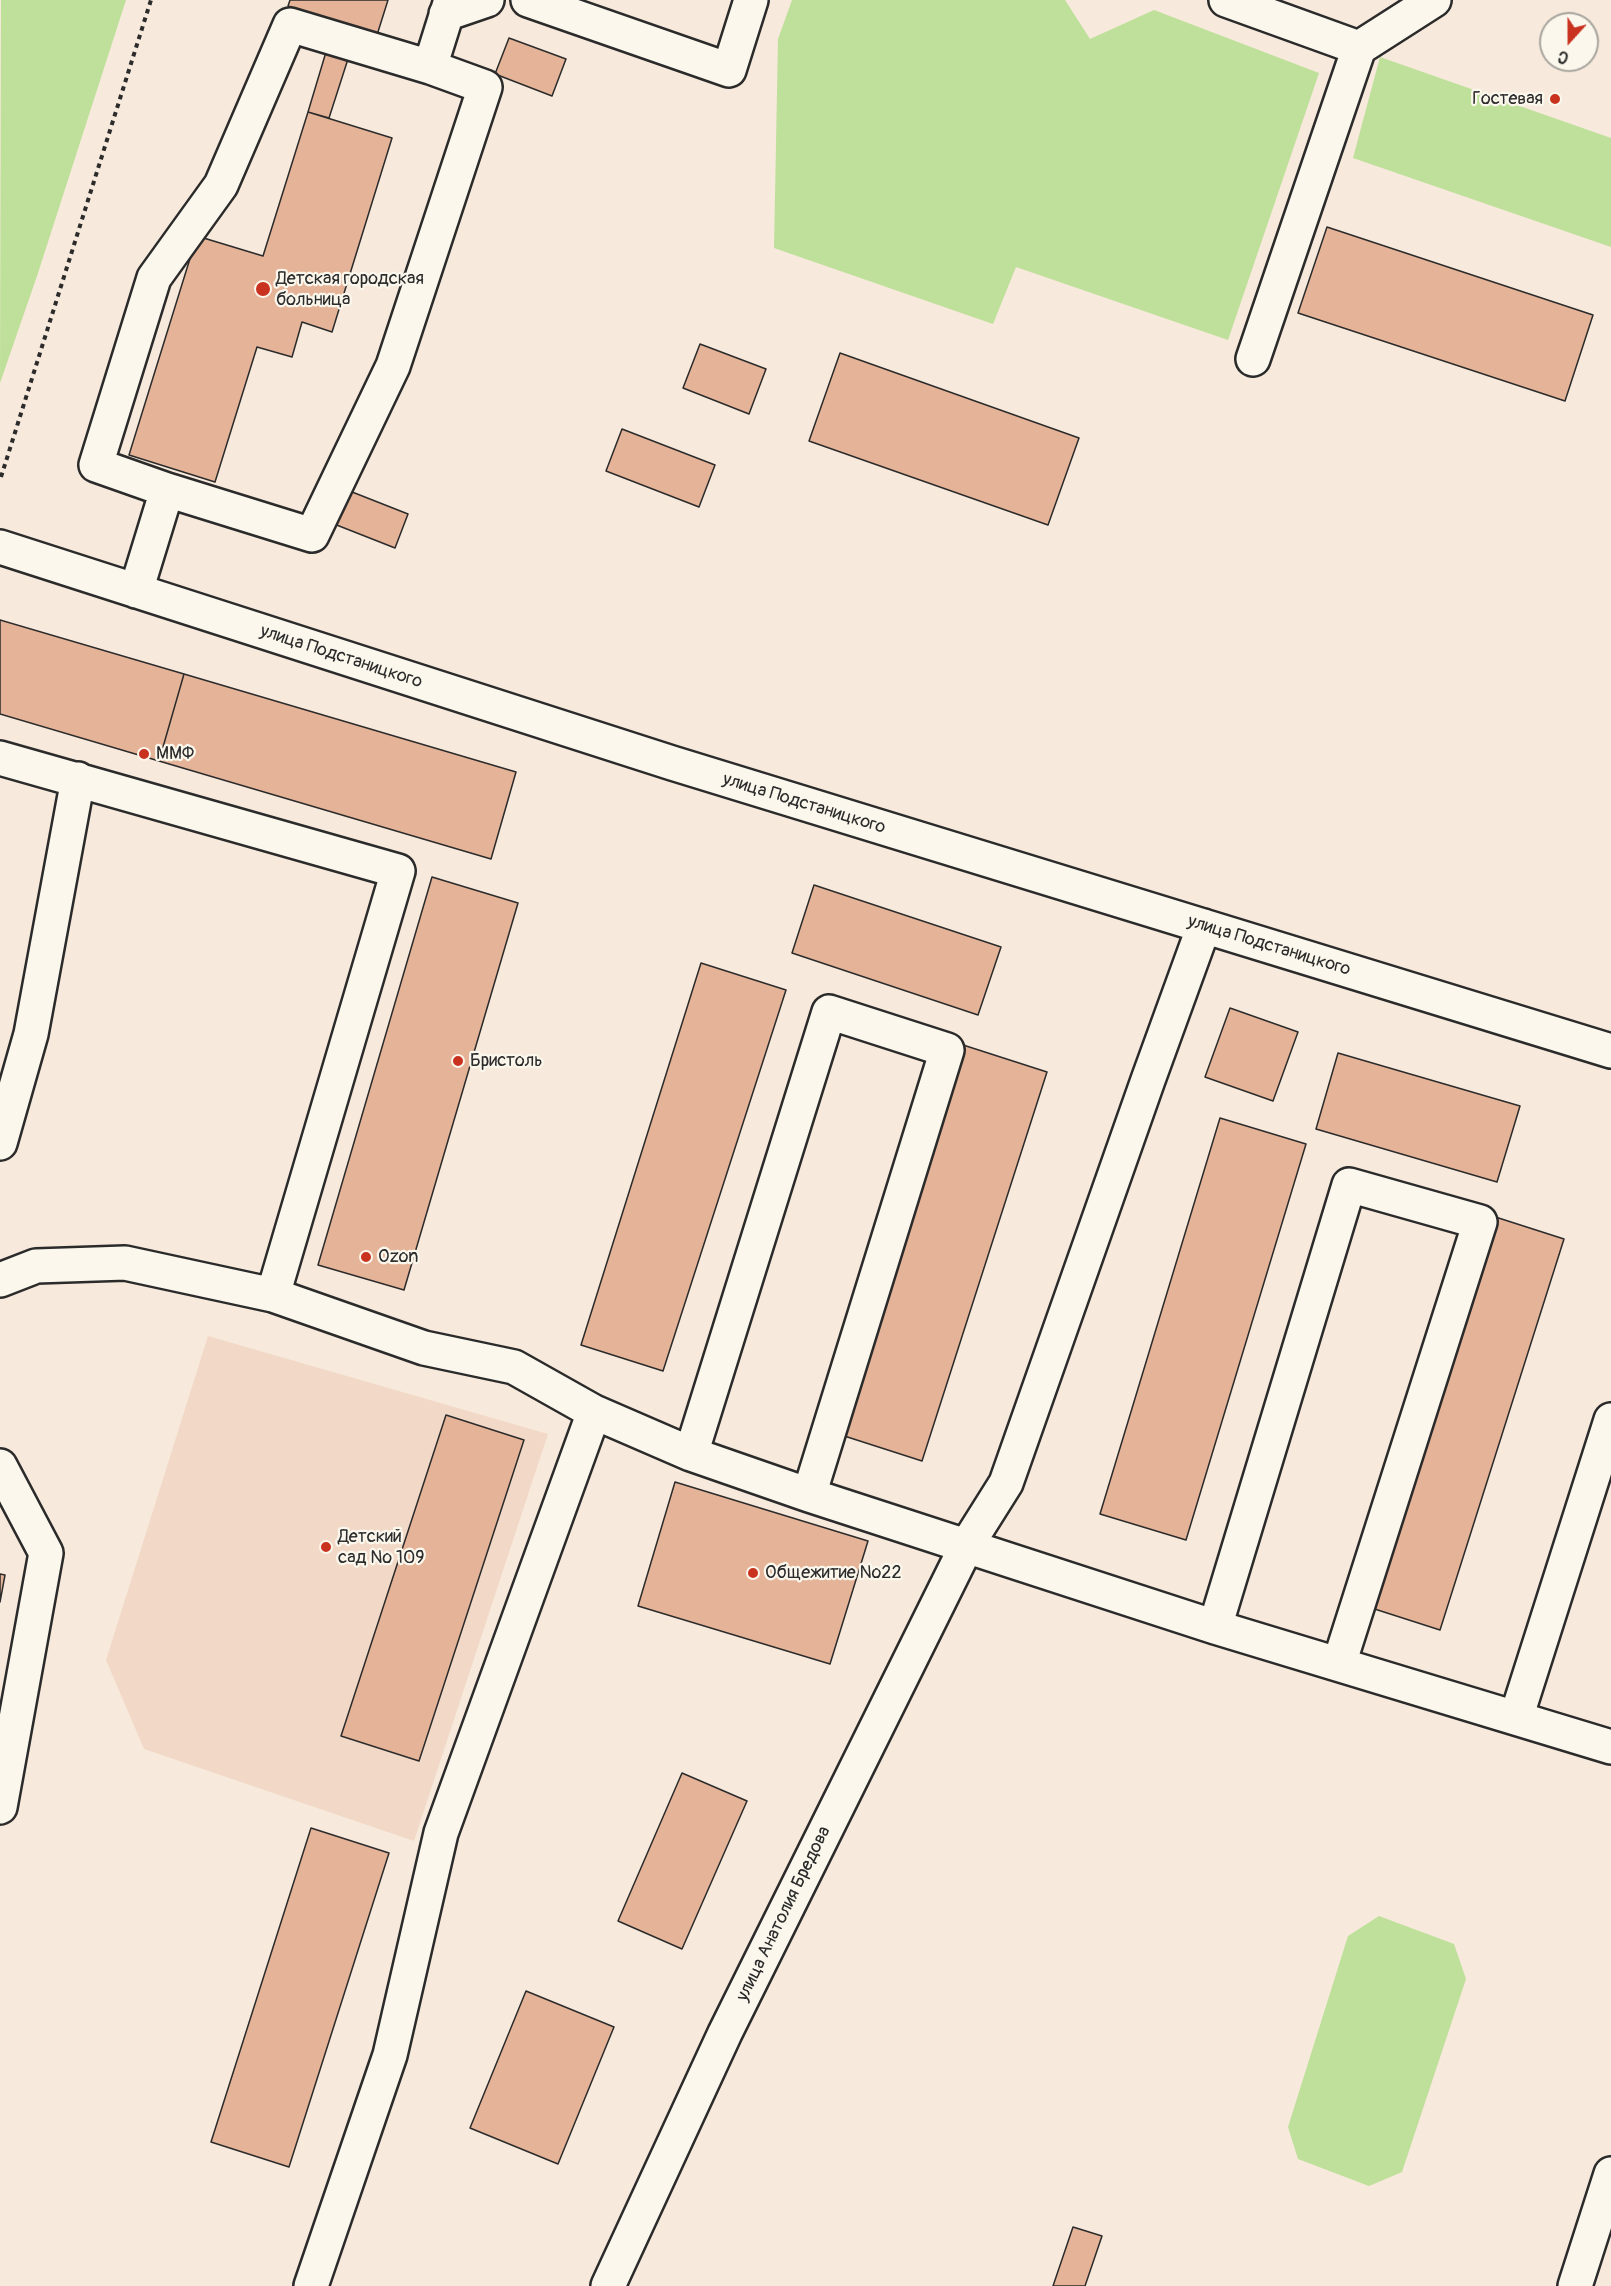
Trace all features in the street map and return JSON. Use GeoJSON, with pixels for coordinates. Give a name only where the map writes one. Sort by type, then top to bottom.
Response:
{"type":"FeatureCollection","features":[{"type":"Feature","properties":{"kind":"street"},"geometry":{"type":"LineString","coordinates":[[430,67],[449,7],[487,0]]}},
{"type":"Feature","properties":{"kind":"street"},"geometry":{"type":"LineString","coordinates":[[528,0],[729,70],[751,0]]}},
{"type":"Feature","properties":{"kind":"street"},"geometry":{"type":"LineString","coordinates":[[1226,0],[1359,48]]}},
{"type":"Feature","properties":{"kind":"street"},"geometry":{"type":"LineString","coordinates":[[1253,359],[1359,48],[1434,0]]}},
{"type":"Feature","properties":{"kind":"street"},"geometry":{"type":"LineString","coordinates":[[290,25],[430,67],[485,87],[393,366],[312,535],[167,490],[96,465],[154,278],[221,185],[290,25]]}},
{"type":"Feature","properties":{"kind":"street"},"geometry":{"type":"LineString","coordinates":[[136,591],[167,490]]}},
{"type":"Feature","properties":{"kind":"street","name":"улица Подстаницкого"},"geometry":{"type":"LineString","coordinates":[[0,547],[672,763],[1611,1051]]}},
{"type":"Feature","properties":{"kind":"street"},"geometry":{"type":"LineString","coordinates":[[0,758],[398,871],[273,1295]]}},
{"type":"Feature","properties":{"kind":"street"},"geometry":{"type":"LineString","coordinates":[[0,1143],[31,1034],[78,779]]}},
{"type":"Feature","properties":{"kind":"street","name":"улица Анатолия Бредова"},"geometry":{"type":"LineString","coordinates":[[608,2286],[725,2033],[967,1545],[1006,1483],[1204,926]]}},
{"type":"Feature","properties":{"kind":"street"},"geometry":{"type":"LineString","coordinates":[[691,1454],[829,1012],[947,1050],[809,1495]]}},
{"type":"Feature","properties":{"kind":"street"},"geometry":{"type":"LineString","coordinates":[[1215,1627],[1349,1185],[1480,1222],[1339,1664]]}},
{"type":"Feature","properties":{"kind":"street"},"geometry":{"type":"LineString","coordinates":[[0,1280],[36,1266],[125,1263],[273,1295],[423,1348],[514,1367],[594,1412],[691,1454],[809,1495],[1215,1627],[1611,1747]]}},
{"type":"Feature","properties":{"kind":"street"},"geometry":{"type":"LineString","coordinates":[[311,2286],[390,2055],[441,1833],[594,1412]]}},
{"type":"Feature","properties":{"kind":"street"},"geometry":{"type":"LineString","coordinates":[[1516,1718],[1611,1420]]}},
{"type":"Feature","properties":{"kind":"street"},"geometry":{"type":"LineString","coordinates":[[0,1466],[46,1553],[0,1807]]}},
{"type":"Feature","properties":{"kind":"street"},"geometry":{"type":"LineString","coordinates":[[1575,2286],[1611,2174]]}},
{"type":"Feature","properties":{"kind":"path"},"geometry":{"type":"LineString","coordinates":[[1,477],[151,0]]}},
{"type":"Feature","properties":{"kind":"shaded area","name":"Детский сад № 109"},"geometry":{"type":"Polygon","coordinates":[[[208,1336],[548,1434],[414,1841],[144,1749],[106,1660],[208,1336]]]}},
{"type":"Feature","properties":{"kind":"green space"},"geometry":{"type":"Polygon","coordinates":[[[1,0],[126,0],[0,383],[1,0]]]}},
{"type":"Feature","properties":{"kind":"green space"},"geometry":{"type":"Polygon","coordinates":[[[792,0],[1065,0],[1090,39],[1154,10],[1319,73],[1228,340],[1016,267],[993,324],[774,248],[778,39],[792,0]]]}},
{"type":"Feature","properties":{"kind":"green space"},"geometry":{"type":"Polygon","coordinates":[[[1380,57],[1611,138],[1611,247],[1353,158],[1380,57]]]}},
{"type":"Feature","properties":{"kind":"green space"},"geometry":{"type":"Polygon","coordinates":[[[1379,1916],[1454,1944],[1466,1979],[1402,2172],[1369,2186],[1298,2159],[1288,2127],[1348,1936],[1379,1916]]]}},
{"type":"Feature","properties":{"kind":"building"},"geometry":{"type":"Polygon","coordinates":[[[290,0],[388,0],[377,35],[288,6],[290,0]]]}},
{"type":"Feature","properties":{"kind":"building"},"geometry":{"type":"Polygon","coordinates":[[[509,38],[566,59],[552,96],[495,74],[509,38]]]}},
{"type":"Feature","properties":{"kind":"building"},"geometry":{"type":"Polygon","coordinates":[[[326,52],[348,59],[329,118],[308,112],[326,52]]]}},
{"type":"Feature","properties":{"kind":"building","name":"Детская городская больница"},"geometry":{"type":"Polygon","coordinates":[[[308,112],[392,138],[332,332],[302,322],[292,357],[257,347],[215,482],[129,455],[197,236],[263,256],[308,112]]]}},
{"type":"Feature","properties":{"kind":"building"},"geometry":{"type":"Polygon","coordinates":[[[1327,227],[1593,315],[1565,401],[1298,313],[1327,227]]]}},
{"type":"Feature","properties":{"kind":"building"},"geometry":{"type":"Polygon","coordinates":[[[700,344],[766,369],[749,414],[683,388],[700,344]]]}},
{"type":"Feature","properties":{"kind":"building"},"geometry":{"type":"Polygon","coordinates":[[[840,353],[1079,438],[1048,525],[809,441],[840,353]]]}},
{"type":"Feature","properties":{"kind":"building"},"geometry":{"type":"Polygon","coordinates":[[[622,429],[715,465],[699,507],[606,471],[622,429]]]}},
{"type":"Feature","properties":{"kind":"building"},"geometry":{"type":"Polygon","coordinates":[[[342,488],[408,514],[395,548],[329,522],[342,488]]]}},
{"type":"Feature","properties":{"kind":"building"},"geometry":{"type":"Polygon","coordinates":[[[0,620],[184,674],[159,761],[0,714],[0,620]]]}},
{"type":"Feature","properties":{"kind":"building"},"geometry":{"type":"Polygon","coordinates":[[[184,674],[516,772],[491,859],[159,761],[184,674]]]}},
{"type":"Feature","properties":{"kind":"building"},"geometry":{"type":"Polygon","coordinates":[[[432,877],[518,903],[404,1290],[318,1265],[432,877]]]}},
{"type":"Feature","properties":{"kind":"building"},"geometry":{"type":"Polygon","coordinates":[[[814,885],[1001,947],[978,1015],[792,953],[814,885]]]}},
{"type":"Feature","properties":{"kind":"building"},"geometry":{"type":"Polygon","coordinates":[[[701,963],[786,990],[663,1371],[581,1345],[701,963]]]}},
{"type":"Feature","properties":{"kind":"building"},"geometry":{"type":"Polygon","coordinates":[[[1230,1008],[1298,1032],[1273,1101],[1205,1077],[1230,1008]]]}},
{"type":"Feature","properties":{"kind":"building"},"geometry":{"type":"Polygon","coordinates":[[[960,1044],[1047,1072],[922,1461],[835,1433],[960,1044]]]}},
{"type":"Feature","properties":{"kind":"building"},"geometry":{"type":"Polygon","coordinates":[[[1338,1053],[1520,1106],[1497,1182],[1316,1129],[1338,1053]]]}},
{"type":"Feature","properties":{"kind":"building"},"geometry":{"type":"Polygon","coordinates":[[[1220,1118],[1306,1144],[1186,1540],[1100,1514],[1220,1118]]]}},
{"type":"Feature","properties":{"kind":"building"},"geometry":{"type":"Polygon","coordinates":[[[1483,1213],[1564,1239],[1440,1630],[1359,1604],[1483,1213]]]}},
{"type":"Feature","properties":{"kind":"building"},"geometry":{"type":"Polygon","coordinates":[[[446,1415],[524,1440],[419,1761],[341,1736],[446,1415]]]}},
{"type":"Feature","properties":{"kind":"building","name":"Общежитие №22"},"geometry":{"type":"Polygon","coordinates":[[[675,1482],[868,1541],[830,1664],[638,1606],[675,1482]]]}},
{"type":"Feature","properties":{"kind":"building"},"geometry":{"type":"Polygon","coordinates":[[[0,1574],[5,1575],[0,1602],[0,1574]]]}},
{"type":"Feature","properties":{"kind":"building"},"geometry":{"type":"Polygon","coordinates":[[[682,1773],[747,1801],[682,1949],[618,1921],[682,1773]]]}},
{"type":"Feature","properties":{"kind":"building"},"geometry":{"type":"Polygon","coordinates":[[[311,1828],[389,1853],[289,2167],[211,2142],[311,1828]]]}},
{"type":"Feature","properties":{"kind":"building"},"geometry":{"type":"Polygon","coordinates":[[[526,1991],[614,2027],[558,2164],[470,2128],[526,1991]]]}},
{"type":"Feature","properties":{"kind":"building"},"geometry":{"type":"Polygon","coordinates":[[[1073,2227],[1102,2236],[1085,2286],[1053,2286],[1073,2227]]]}},
{"type":"Feature","properties":{"kind":"place","name":"Гостевая"},"geometry":{"type":"Point","coordinates":[1555,99]}},
{"type":"Feature","properties":{"kind":"place","name":"Детская городская больница"},"geometry":{"type":"Point","coordinates":[263,289]}},
{"type":"Feature","properties":{"kind":"place","name":"ММФ"},"geometry":{"type":"Point","coordinates":[144,754]}},
{"type":"Feature","properties":{"kind":"place","name":"Бристоль"},"geometry":{"type":"Point","coordinates":[458,1061]}},
{"type":"Feature","properties":{"kind":"place","name":"Ozon"},"geometry":{"type":"Point","coordinates":[366,1257]}},
{"type":"Feature","properties":{"kind":"place","name":"Детский сад № 109"},"geometry":{"type":"Point","coordinates":[326,1547]}},
{"type":"Feature","properties":{"kind":"place","name":"Общежитие №22"},"geometry":{"type":"Point","coordinates":[753,1573]}}]}
